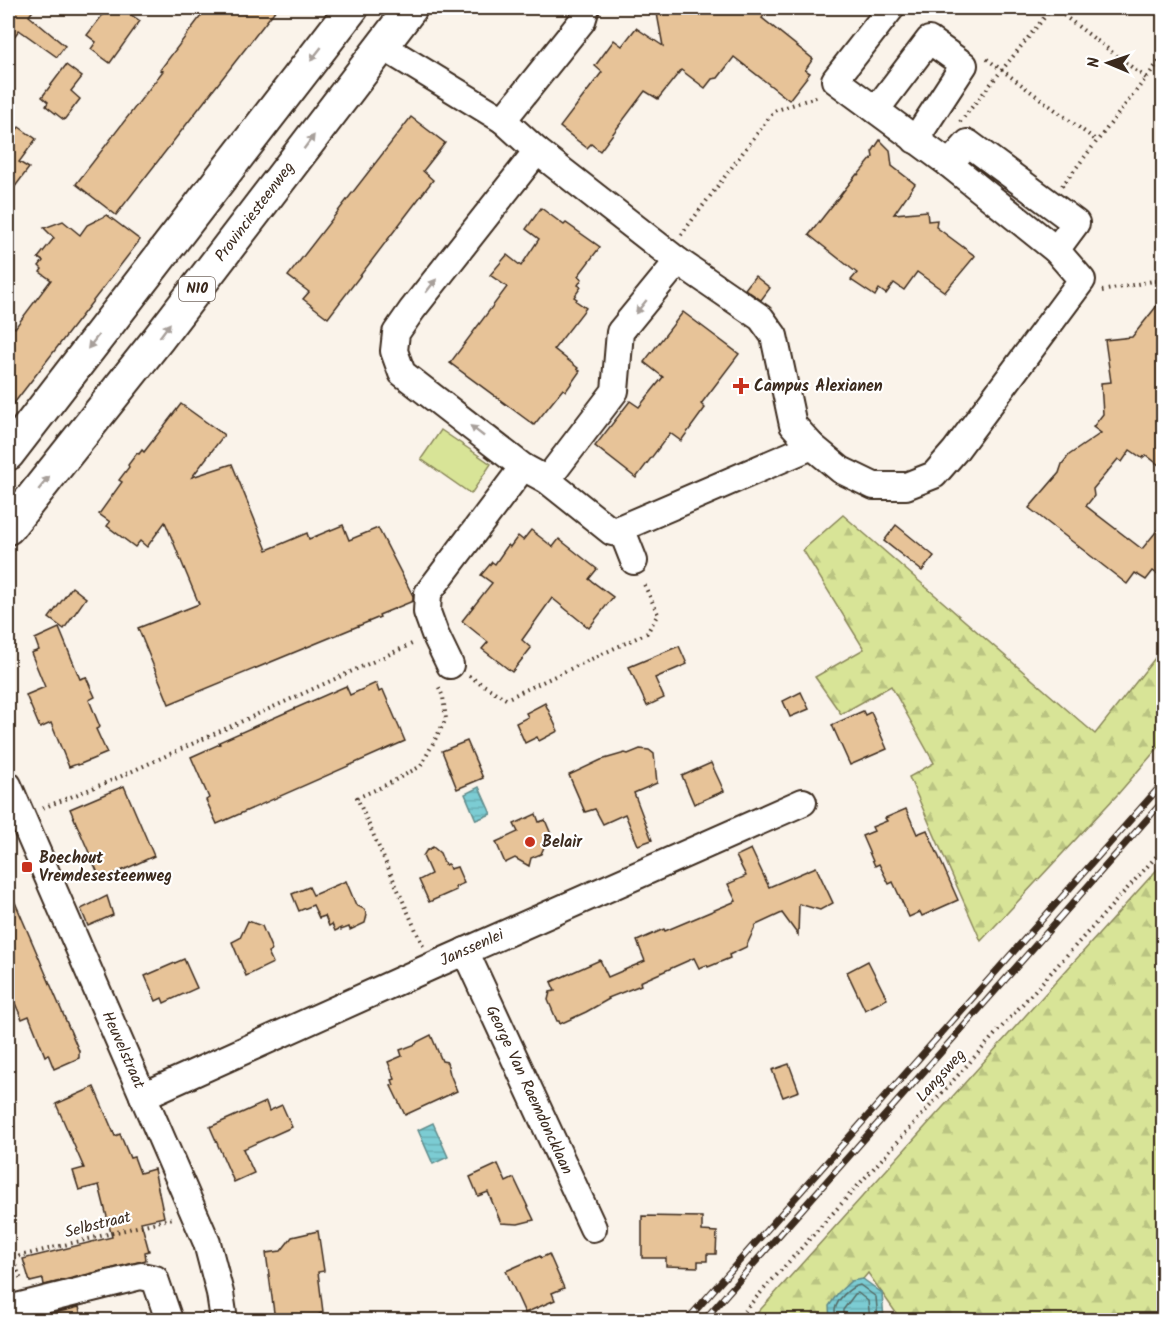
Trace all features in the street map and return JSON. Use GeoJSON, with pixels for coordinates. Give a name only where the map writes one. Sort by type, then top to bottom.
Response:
{"type":"FeatureCollection","features":[{"type":"Feature","properties":{"kind":"main road"},"geometry":{"type":"LineString","coordinates":[[8,453],[352,8]]}},
{"type":"Feature","properties":{"kind":"main road","name":"Provinciesteenweg"},"geometry":{"type":"LineString","coordinates":[[8,528],[158,339],[411,8]]}},
{"type":"Feature","properties":{"kind":"street"},"geometry":{"type":"LineString","coordinates":[[503,120],[582,21],[586,8]]}},
{"type":"Feature","properties":{"kind":"street"},"geometry":{"type":"LineString","coordinates":[[382,46],[503,120],[537,151],[672,257],[762,318],[774,336],[793,425],[812,446],[841,470],[874,486],[906,486],[934,475],[955,451],[1082,280],[1056,250],[933,152],[835,80],[883,13]]}},
{"type":"Feature","properties":{"kind":"street"},"geometry":{"type":"LineString","coordinates":[[876,110],[929,40],[964,65],[933,152]]}},
{"type":"Feature","properties":{"kind":"street"},"geometry":{"type":"LineString","coordinates":[[933,152],[968,143],[1076,223],[1056,250]]}},
{"type":"Feature","properties":{"kind":"street"},"geometry":{"type":"LineString","coordinates":[[537,151],[396,333],[394,351],[402,374],[523,467],[547,480],[612,532],[812,446]]}},
{"type":"Feature","properties":{"kind":"street"},"geometry":{"type":"LineString","coordinates":[[547,480],[615,391],[620,332],[672,257]]}},
{"type":"Feature","properties":{"kind":"street"},"geometry":{"type":"LineString","coordinates":[[443,672],[435,634],[427,612],[428,593],[523,467]]}},
{"type":"Feature","properties":{"kind":"street"},"geometry":{"type":"LineString","coordinates":[[621,528],[634,561]]}},
{"type":"Feature","properties":{"kind":"street","name":"Heuvelstraat"},"geometry":{"type":"LineString","coordinates":[[8,785],[207,1243],[220,1293],[224,1320]]}},
{"type":"Feature","properties":{"kind":"street","name":"Janssenlei"},"geometry":{"type":"LineString","coordinates":[[142,1096],[803,802]]}},
{"type":"Feature","properties":{"kind":"street","name":"George Van Raemdoncklaan"},"geometry":{"type":"LineString","coordinates":[[465,951],[593,1228]]}},
{"type":"Feature","properties":{"kind":"street"},"geometry":{"type":"LineString","coordinates":[[12,1308],[141,1276],[155,1279],[170,1320]]}},
{"type":"Feature","properties":{"kind":"path"},"geometry":{"type":"LineString","coordinates":[[918,8],[936,21]]}},
{"type":"Feature","properties":{"kind":"path"},"geometry":{"type":"LineString","coordinates":[[933,152],[1053,8],[1146,78]]}},
{"type":"Feature","properties":{"kind":"path"},"geometry":{"type":"LineString","coordinates":[[983,56],[1097,141]]}},
{"type":"Feature","properties":{"kind":"path"},"geometry":{"type":"LineString","coordinates":[[1048,203],[1164,56]]}},
{"type":"Feature","properties":{"kind":"path"},"geometry":{"type":"LineString","coordinates":[[672,257],[774,111],[845,87]]}},
{"type":"Feature","properties":{"kind":"path"},"geometry":{"type":"LineString","coordinates":[[1082,280],[1097,292],[1164,281]]}},
{"type":"Feature","properties":{"kind":"path"},"geometry":{"type":"LineString","coordinates":[[432,966],[357,798],[421,766],[446,718],[443,672],[506,699],[648,633],[658,614],[634,561]]}},
{"type":"Feature","properties":{"kind":"path"},"geometry":{"type":"LineString","coordinates":[[21,816],[115,779],[435,634]]}},
{"type":"Feature","properties":{"kind":"path","name":"Langsweg"},"geometry":{"type":"LineString","coordinates":[[736,1320],[1164,848]]}},
{"type":"Feature","properties":{"kind":"path","name":"Selbstraat"},"geometry":{"type":"LineString","coordinates":[[8,1262],[20,1256],[164,1221],[193,1210]]}},
{"type":"Feature","properties":{"kind":"green space"},"geometry":{"type":"Polygon","coordinates":[[[441,430],[491,464],[471,494],[421,459],[441,430]]]}},
{"type":"Feature","properties":{"kind":"green space"},"geometry":{"type":"Polygon","coordinates":[[[843,515],[1095,734],[1163,648],[1163,742],[1118,794],[981,941],[909,777],[934,763],[891,686],[841,714],[815,677],[864,649],[803,550],[843,515]]]}},
{"type":"Feature","properties":{"kind":"green space"},"geometry":{"type":"Polygon","coordinates":[[[1163,863],[1163,1320],[901,1320],[868,1273],[829,1320],[751,1320],[1163,863]]]}},
{"type":"Feature","properties":{"kind":"water"},"geometry":{"type":"Polygon","coordinates":[[[479,787],[491,814],[476,820],[465,794],[479,787]]]}},
{"type":"Feature","properties":{"kind":"water"},"geometry":{"type":"Polygon","coordinates":[[[433,1123],[448,1157],[433,1164],[418,1130],[433,1123]]]}},
{"type":"Feature","properties":{"kind":"water"},"geometry":{"type":"Polygon","coordinates":[[[863,1279],[882,1293],[884,1320],[830,1320],[829,1306],[838,1293],[851,1281],[863,1279]]]}},
{"type":"Feature","properties":{"kind":"building"},"geometry":{"type":"Polygon","coordinates":[[[8,8],[35,8],[29,16],[65,46],[57,57],[19,30],[8,45],[8,8]]]}},
{"type":"Feature","properties":{"kind":"building"},"geometry":{"type":"Polygon","coordinates":[[[108,8],[121,8],[140,21],[110,63],[91,49],[96,42],[87,35],[108,8]]]}},
{"type":"Feature","properties":{"kind":"building"},"geometry":{"type":"Polygon","coordinates":[[[207,8],[277,8],[116,215],[76,184],[163,71],[160,70],[207,8]]]}},
{"type":"Feature","properties":{"kind":"building"},"geometry":{"type":"Polygon","coordinates":[[[656,8],[769,8],[762,18],[813,59],[805,70],[810,73],[789,100],[734,57],[718,78],[712,79],[705,88],[681,70],[658,99],[645,91],[600,151],[591,144],[587,148],[560,127],[602,72],[595,66],[614,40],[622,46],[636,28],[663,46],[656,8]]]}},
{"type":"Feature","properties":{"kind":"building"},"geometry":{"type":"Polygon","coordinates":[[[66,65],[82,77],[71,91],[80,99],[64,120],[46,106],[48,102],[42,97],[66,65]]]}},
{"type":"Feature","properties":{"kind":"building"},"geometry":{"type":"Polygon","coordinates":[[[411,117],[445,143],[423,171],[433,180],[328,318],[303,299],[309,292],[288,276],[411,117]]]}},
{"type":"Feature","properties":{"kind":"building"},"geometry":{"type":"Polygon","coordinates":[[[19,127],[36,139],[19,162],[29,168],[8,196],[8,142],[19,127]]]}},
{"type":"Feature","properties":{"kind":"building"},"geometry":{"type":"Polygon","coordinates":[[[880,140],[890,150],[892,166],[915,184],[894,214],[927,211],[928,221],[937,220],[936,227],[975,256],[945,292],[917,272],[904,290],[894,283],[886,294],[879,289],[875,296],[851,280],[857,273],[809,235],[873,157],[872,152],[880,140]]]}},
{"type":"Feature","properties":{"kind":"building"},"geometry":{"type":"Polygon","coordinates":[[[541,208],[600,247],[578,276],[582,279],[578,285],[581,287],[574,297],[586,308],[554,349],[580,371],[566,391],[563,389],[534,425],[450,363],[507,287],[490,275],[507,255],[521,266],[539,239],[526,229],[541,208]]]}},
{"type":"Feature","properties":{"kind":"building"},"geometry":{"type":"Polygon","coordinates":[[[107,215],[140,240],[8,411],[8,322],[15,328],[51,280],[40,272],[42,269],[39,266],[43,261],[38,258],[54,238],[44,228],[63,221],[80,235],[87,225],[107,215]]]}},
{"type":"Feature","properties":{"kind":"building"},"geometry":{"type":"Polygon","coordinates":[[[755,276],[770,288],[761,300],[745,289],[755,276]]]}},
{"type":"Feature","properties":{"kind":"building"},"geometry":{"type":"Polygon","coordinates":[[[1164,297],[1164,469],[1146,455],[1142,458],[1130,450],[1122,462],[1118,459],[1093,489],[1094,496],[1086,506],[1142,549],[1164,522],[1164,579],[1153,571],[1146,580],[1135,573],[1127,584],[1029,508],[1059,473],[1069,455],[1101,433],[1093,427],[1103,414],[1101,383],[1111,382],[1105,340],[1132,337],[1164,297]]]}},
{"type":"Feature","properties":{"kind":"building"},"geometry":{"type":"Polygon","coordinates":[[[683,312],[739,354],[701,404],[705,408],[681,441],[670,433],[636,478],[595,446],[630,401],[639,407],[663,377],[644,362],[683,312]]]}},
{"type":"Feature","properties":{"kind":"building"},"geometry":{"type":"Polygon","coordinates":[[[181,404],[224,435],[192,477],[232,464],[267,550],[307,533],[309,539],[343,525],[349,540],[378,528],[413,596],[413,601],[379,615],[380,617],[169,704],[138,628],[199,604],[165,522],[147,547],[140,541],[135,547],[107,526],[110,522],[99,514],[122,482],[119,480],[129,467],[128,465],[137,453],[139,454],[142,450],[144,452],[181,404]]]}},
{"type":"Feature","properties":{"kind":"building"},"geometry":{"type":"Polygon","coordinates":[[[896,525],[934,556],[922,571],[884,541],[896,525]]]}},
{"type":"Feature","properties":{"kind":"building"},"geometry":{"type":"Polygon","coordinates":[[[531,530],[553,547],[559,539],[597,569],[589,579],[613,597],[589,628],[552,598],[522,640],[531,648],[512,672],[482,649],[488,642],[462,621],[492,583],[481,575],[492,562],[495,564],[508,545],[510,547],[518,536],[523,540],[531,530]]]}},
{"type":"Feature","properties":{"kind":"building"},"geometry":{"type":"Polygon","coordinates":[[[72,587],[86,598],[64,629],[49,618],[72,587]]]}},
{"type":"Feature","properties":{"kind":"building"},"geometry":{"type":"Polygon","coordinates":[[[59,628],[80,679],[86,677],[95,697],[89,700],[100,727],[96,729],[107,753],[69,767],[51,723],[40,728],[26,695],[45,687],[31,653],[39,650],[35,639],[59,628]]]}},
{"type":"Feature","properties":{"kind":"building"},"geometry":{"type":"Polygon","coordinates":[[[679,646],[687,664],[655,678],[664,698],[647,706],[629,667],[679,646]]]}},
{"type":"Feature","properties":{"kind":"building"},"geometry":{"type":"Polygon","coordinates":[[[376,683],[379,692],[383,690],[405,741],[217,824],[206,800],[209,798],[191,757],[220,744],[219,742],[346,686],[350,695],[376,683]]]}},
{"type":"Feature","properties":{"kind":"building"},"geometry":{"type":"Polygon","coordinates":[[[801,692],[809,709],[790,717],[783,701],[801,692]]]}},
{"type":"Feature","properties":{"kind":"building"},"geometry":{"type":"Polygon","coordinates":[[[545,703],[558,731],[539,741],[537,737],[525,743],[516,723],[528,717],[526,713],[545,703]]]}},
{"type":"Feature","properties":{"kind":"building"},"geometry":{"type":"Polygon","coordinates":[[[863,711],[865,715],[871,712],[887,749],[850,765],[832,725],[863,711]]]}},
{"type":"Feature","properties":{"kind":"building"},"geometry":{"type":"Polygon","coordinates":[[[467,741],[483,778],[457,789],[442,751],[467,741]]]}},
{"type":"Feature","properties":{"kind":"building"},"geometry":{"type":"Polygon","coordinates":[[[640,749],[649,750],[654,754],[657,783],[634,793],[652,840],[638,845],[625,814],[603,824],[595,809],[585,812],[569,775],[601,760],[640,749]]]}},
{"type":"Feature","properties":{"kind":"building"},"geometry":{"type":"Polygon","coordinates":[[[711,763],[724,791],[694,804],[682,776],[711,763]]]}},
{"type":"Feature","properties":{"kind":"building"},"geometry":{"type":"Polygon","coordinates":[[[124,786],[154,856],[101,880],[70,809],[124,786]]]}},
{"type":"Feature","properties":{"kind":"building"},"geometry":{"type":"Polygon","coordinates":[[[906,809],[917,834],[927,830],[958,900],[922,916],[920,912],[909,917],[893,882],[889,884],[879,864],[875,866],[862,836],[874,831],[872,827],[887,821],[885,818],[906,809]]]}},
{"type":"Feature","properties":{"kind":"building"},"geometry":{"type":"Polygon","coordinates":[[[536,814],[539,822],[545,820],[553,839],[545,845],[541,854],[531,858],[529,866],[515,858],[505,863],[496,842],[518,832],[514,824],[536,814]]]}},
{"type":"Feature","properties":{"kind":"building"},"geometry":{"type":"Polygon","coordinates":[[[433,847],[440,853],[445,865],[448,864],[450,869],[457,867],[464,883],[455,887],[456,890],[429,902],[419,880],[431,874],[423,856],[433,847]]]}},
{"type":"Feature","properties":{"kind":"building"},"geometry":{"type":"Polygon","coordinates":[[[751,849],[769,887],[816,867],[833,903],[820,910],[799,904],[798,935],[782,913],[756,925],[746,947],[729,955],[730,958],[708,967],[707,965],[699,968],[694,958],[640,982],[641,985],[608,998],[586,1012],[560,1024],[557,1021],[548,1000],[550,992],[555,991],[551,982],[600,960],[608,977],[645,961],[637,941],[736,901],[728,884],[746,876],[736,856],[751,849]]]}},
{"type":"Feature","properties":{"kind":"building"},"geometry":{"type":"Polygon","coordinates":[[[346,881],[356,905],[364,909],[367,915],[365,923],[350,930],[349,927],[335,931],[332,924],[329,926],[325,916],[319,918],[313,905],[299,911],[292,894],[309,887],[313,895],[346,881]]]}},
{"type":"Feature","properties":{"kind":"building"},"geometry":{"type":"Polygon","coordinates":[[[8,886],[79,1051],[79,1058],[54,1069],[48,1054],[45,1056],[29,1016],[22,1019],[14,1001],[8,1004],[8,886]]]}},
{"type":"Feature","properties":{"kind":"building"},"geometry":{"type":"Polygon","coordinates":[[[107,896],[113,915],[88,926],[81,909],[107,896]]]}},
{"type":"Feature","properties":{"kind":"building"},"geometry":{"type":"Polygon","coordinates":[[[248,921],[262,926],[272,950],[268,952],[273,963],[246,976],[232,942],[240,938],[248,921]]]}},
{"type":"Feature","properties":{"kind":"building"},"geometry":{"type":"Polygon","coordinates":[[[184,959],[197,988],[164,1003],[162,998],[156,1001],[145,976],[184,959]]]}},
{"type":"Feature","properties":{"kind":"building"},"geometry":{"type":"Polygon","coordinates":[[[868,961],[887,999],[865,1010],[847,972],[868,961]]]}},
{"type":"Feature","properties":{"kind":"building"},"geometry":{"type":"Polygon","coordinates":[[[431,1035],[442,1061],[447,1062],[457,1091],[405,1115],[391,1086],[394,1085],[392,1080],[395,1079],[388,1062],[402,1056],[400,1050],[431,1035]]]}},
{"type":"Feature","properties":{"kind":"building"},"geometry":{"type":"Polygon","coordinates":[[[789,1064],[799,1091],[783,1097],[772,1070],[789,1064]]]}},
{"type":"Feature","properties":{"kind":"building"},"geometry":{"type":"Polygon","coordinates":[[[94,1087],[115,1136],[120,1134],[130,1158],[134,1157],[140,1173],[154,1169],[164,1217],[141,1222],[149,1251],[145,1252],[146,1260],[44,1285],[43,1279],[30,1282],[23,1259],[112,1237],[99,1185],[79,1190],[73,1171],[84,1168],[56,1104],[94,1087]]]}},
{"type":"Feature","properties":{"kind":"building"},"geometry":{"type":"Polygon","coordinates":[[[266,1102],[269,1111],[282,1105],[292,1127],[243,1149],[254,1173],[234,1182],[210,1127],[266,1102]]]}},
{"type":"Feature","properties":{"kind":"building"},"geometry":{"type":"Polygon","coordinates":[[[498,1164],[506,1182],[514,1178],[534,1220],[518,1224],[501,1223],[488,1192],[478,1196],[470,1177],[498,1164]]]}},
{"type":"Feature","properties":{"kind":"building"},"geometry":{"type":"Polygon","coordinates":[[[642,1216],[702,1217],[702,1231],[717,1232],[716,1254],[707,1254],[707,1261],[698,1261],[698,1267],[666,1266],[666,1258],[642,1258],[642,1216]]]}},
{"type":"Feature","properties":{"kind":"building"},"geometry":{"type":"Polygon","coordinates":[[[318,1231],[324,1271],[318,1272],[323,1312],[318,1315],[318,1320],[275,1320],[266,1253],[281,1251],[292,1237],[318,1231]]]}},
{"type":"Feature","properties":{"kind":"building"},"geometry":{"type":"Polygon","coordinates":[[[549,1254],[564,1288],[552,1293],[555,1300],[525,1313],[506,1271],[549,1254]]]}},
{"type":"Feature","properties":{"kind":"building"},"geometry":{"type":"Polygon","coordinates":[[[79,1307],[82,1320],[53,1320],[51,1314],[79,1307]]]}},
{"type":"Feature","properties":{"kind":"railway"},"geometry":{"type":"LineString","coordinates":[[687,1320],[1164,782]]}},
{"type":"Feature","properties":{"kind":"railway"},"geometry":{"type":"LineString","coordinates":[[704,1320],[1164,800]]}},
{"type":"Feature","properties":{"kind":"place","name":"Campus Alexianen"},"geometry":{"type":"Point","coordinates":[741,386]}},
{"type":"Feature","properties":{"kind":"place","name":"Belair"},"geometry":{"type":"Point","coordinates":[530,842]}},
{"type":"Feature","properties":{"kind":"place","name":"Boechout Vremdesesteenweg"},"geometry":{"type":"Point","coordinates":[27,867]}}]}
